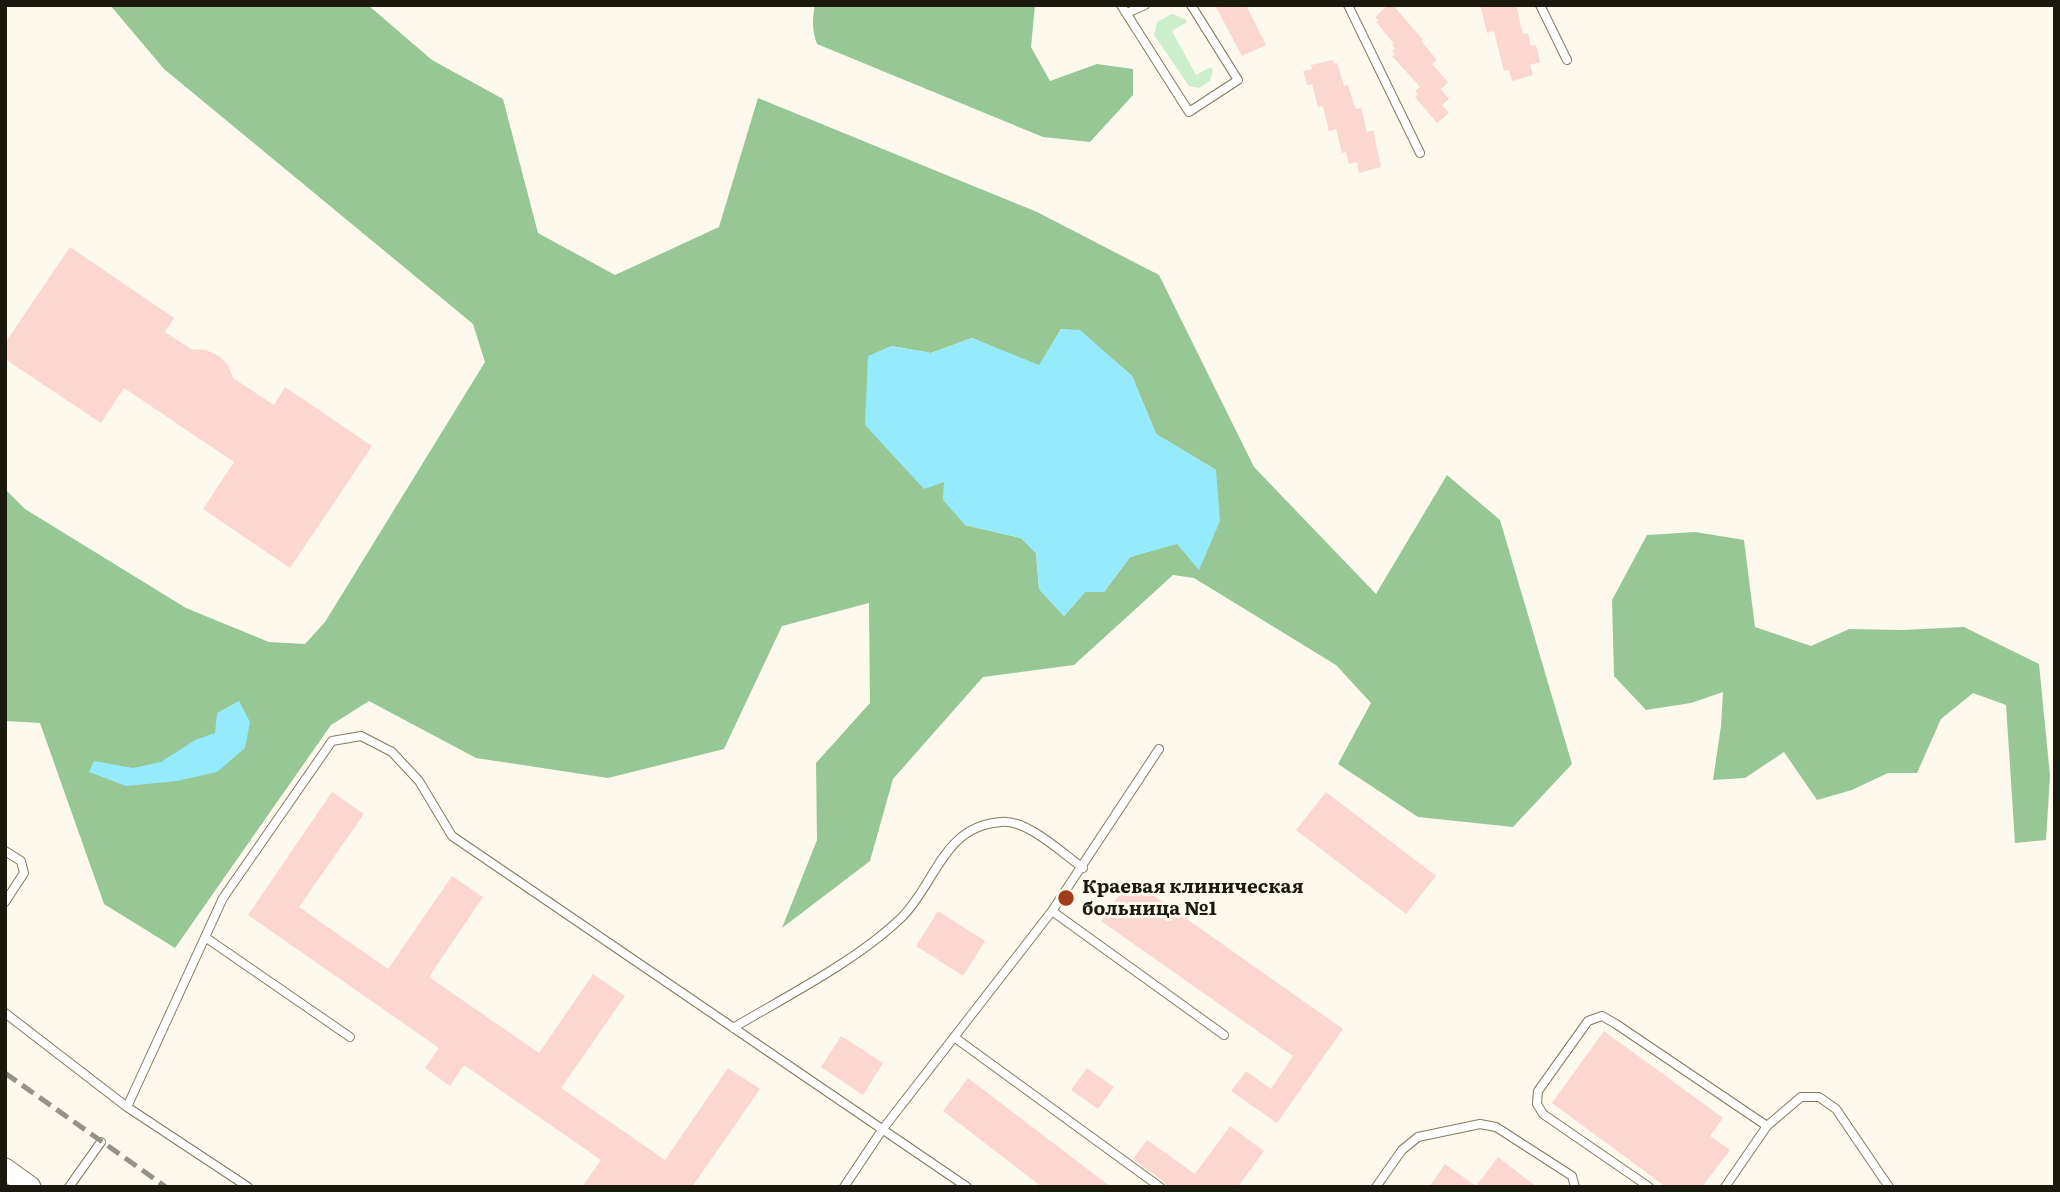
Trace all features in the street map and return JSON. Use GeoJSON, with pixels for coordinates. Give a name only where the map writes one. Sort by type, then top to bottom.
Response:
{"type":"FeatureCollection","features":[{"type":"Feature","properties":{"kind":"main road"},"geometry":{"type":"LineString","coordinates":[[5,1169],[30,1187]]}},
{"type":"Feature","properties":{"kind":"lane"},"geometry":{"type":"LineString","coordinates":[[1121,5],[1189,112],[1238,80],[1191,5]]}},
{"type":"Feature","properties":{"kind":"lane"},"geometry":{"type":"LineString","coordinates":[[1127,13],[1145,5]]}},
{"type":"Feature","properties":{"kind":"lane"},"geometry":{"type":"LineString","coordinates":[[1348,5],[1420,153]]}},
{"type":"Feature","properties":{"kind":"lane"},"geometry":{"type":"LineString","coordinates":[[1540,5],[1567,60]]}},
{"type":"Feature","properties":{"kind":"lane"},"geometry":{"type":"LineString","coordinates":[[127,1107],[223,898],[332,741],[361,736],[392,752],[419,781],[452,836],[967,1187]]}},
{"type":"Feature","properties":{"kind":"lane"},"geometry":{"type":"LineString","coordinates":[[844,1187],[882,1130],[1083,868],[1159,749]]}},
{"type":"Feature","properties":{"kind":"lane"},"geometry":{"type":"LineString","coordinates":[[733,1028],[866,947],[904,916],[957,839],[977,827],[1003,821],[1025,826],[1083,868]]}},
{"type":"Feature","properties":{"kind":"lane"},"geometry":{"type":"LineString","coordinates":[[5,851],[22,861],[24,873],[5,902]]}},
{"type":"Feature","properties":{"kind":"lane"},"geometry":{"type":"LineString","coordinates":[[1052,911],[1224,1035]]}},
{"type":"Feature","properties":{"kind":"lane"},"geometry":{"type":"LineString","coordinates":[[205,937],[350,1037]]}},
{"type":"Feature","properties":{"kind":"lane"},"geometry":{"type":"LineString","coordinates":[[5,1013],[127,1107],[248,1187]]}},
{"type":"Feature","properties":{"kind":"lane"},"geometry":{"type":"LineString","coordinates":[[1650,1187],[1544,1114],[1537,1104],[1538,1091],[1588,1021],[1602,1016],[1616,1024],[1767,1126]]}},
{"type":"Feature","properties":{"kind":"lane"},"geometry":{"type":"LineString","coordinates":[[954,1037],[1160,1187]]}},
{"type":"Feature","properties":{"kind":"lane"},"geometry":{"type":"LineString","coordinates":[[1725,1187],[1767,1126],[1801,1097],[1819,1097],[1836,1109],[1889,1187]]}},
{"type":"Feature","properties":{"kind":"lane"},"geometry":{"type":"LineString","coordinates":[[1376,1187],[1402,1150],[1418,1137],[1480,1125],[1496,1127],[1572,1175],[1575,1187]]}},
{"type":"Feature","properties":{"kind":"lane"},"geometry":{"type":"LineString","coordinates":[[69,1187],[101,1142]]}},
{"type":"Feature","properties":{"kind":"green space"},"geometry":{"type":"Polygon","coordinates":[[[110,5],[368,5],[432,60],[503,99],[538,233],[615,275],[719,227],[758,98],[1037,212],[1159,275],[1254,467],[1376,594],[1447,475],[1500,520],[1572,764],[1513,827],[1418,817],[1338,764],[1371,703],[1336,665],[1194,578],[1173,575],[1074,665],[983,677],[893,779],[870,861],[782,928],[817,840],[816,763],[870,703],[869,603],[782,626],[724,749],[608,778],[476,758],[369,701],[331,725],[175,948],[104,904],[40,723],[5,721],[5,489],[25,509],[186,608],[269,642],[305,644],[325,622],[485,362],[473,324],[164,69],[110,5]],[[1061,329],[1039,366],[972,338],[931,353],[891,346],[944,482],[965,525],[1021,538],[1036,553],[1039,589],[1064,616],[1085,592],[1104,592],[1130,557],[1177,543],[1199,569],[1216,470],[1156,434],[1132,376],[1080,331],[1061,329]]]}},
{"type":"Feature","properties":{"kind":"green space"},"geometry":{"type":"Polygon","coordinates":[[[815,5],[1035,5],[1031,47],[1050,81],[1097,64],[1133,69],[1133,95],[1090,142],[1043,137],[817,44],[813,25],[815,5]]]}},
{"type":"Feature","properties":{"kind":"green space"},"geometry":{"type":"Polygon","coordinates":[[[1172,14],[1187,22],[1172,31],[1196,75],[1211,67],[1213,71],[1210,81],[1199,88],[1189,86],[1154,35],[1157,22],[1172,14]]]}},
{"type":"Feature","properties":{"kind":"green space"},"geometry":{"type":"Polygon","coordinates":[[[1695,532],[1744,540],[1755,627],[1811,646],[1849,629],[1964,627],[2039,664],[2050,776],[2046,840],[2015,843],[2006,705],[1973,693],[1941,719],[1917,773],[1888,773],[1852,790],[1817,800],[1784,752],[1745,778],[1713,780],[1723,692],[1691,703],[1646,710],[1614,676],[1612,600],[1647,535],[1695,532]]]}},
{"type":"Feature","properties":{"kind":"water"},"geometry":{"type":"Polygon","coordinates":[[[1061,329],[1080,330],[1132,376],[1156,434],[1216,470],[1220,521],[1199,570],[1177,544],[1130,557],[1104,592],[1085,592],[1064,616],[1039,589],[1036,553],[1021,538],[965,525],[943,500],[944,482],[924,489],[865,425],[868,356],[891,346],[931,353],[972,338],[1039,365],[1061,329]]]}},
{"type":"Feature","properties":{"kind":"water"},"geometry":{"type":"Polygon","coordinates":[[[239,701],[250,722],[245,748],[217,772],[177,781],[126,786],[89,772],[94,761],[133,768],[161,762],[195,740],[215,733],[217,713],[239,701]]]}},
{"type":"Feature","properties":{"kind":"building"},"geometry":{"type":"Polygon","coordinates":[[[1215,5],[1246,5],[1266,45],[1242,56],[1215,5]]]}},
{"type":"Feature","properties":{"kind":"building"},"geometry":{"type":"Polygon","coordinates":[[[1388,5],[1393,5],[1423,40],[1421,41],[1437,60],[1432,64],[1448,82],[1441,89],[1449,99],[1442,105],[1449,113],[1437,123],[1415,97],[1418,94],[1415,91],[1420,87],[1392,56],[1395,55],[1392,51],[1395,49],[1392,45],[1394,44],[1376,22],[1378,20],[1375,17],[1388,5]]]}},
{"type":"Feature","properties":{"kind":"building"},"geometry":{"type":"Polygon","coordinates":[[[1480,5],[1516,5],[1523,34],[1528,33],[1531,46],[1536,45],[1540,62],[1530,65],[1533,75],[1512,81],[1509,70],[1504,71],[1494,31],[1487,33],[1480,5]]]}},
{"type":"Feature","properties":{"kind":"building"},"geometry":{"type":"Polygon","coordinates":[[[1333,60],[1334,64],[1337,63],[1344,86],[1348,85],[1356,109],[1361,108],[1367,132],[1373,130],[1381,167],[1359,173],[1357,162],[1349,164],[1346,152],[1342,153],[1336,129],[1329,131],[1323,106],[1318,107],[1312,84],[1307,85],[1303,71],[1312,69],[1311,65],[1333,60]]]}},
{"type":"Feature","properties":{"kind":"building"},"geometry":{"type":"Polygon","coordinates":[[[70,247],[174,318],[165,332],[191,349],[206,350],[219,356],[228,365],[233,378],[274,405],[285,387],[372,446],[290,568],[203,509],[234,462],[124,388],[101,423],[5,359],[5,343],[70,247]]]}},
{"type":"Feature","properties":{"kind":"building"},"geometry":{"type":"Polygon","coordinates":[[[332,792],[364,814],[299,907],[388,969],[452,876],[483,897],[429,977],[539,1053],[593,974],[625,996],[561,1088],[665,1160],[728,1068],[760,1089],[692,1187],[582,1187],[601,1160],[464,1065],[450,1086],[425,1068],[439,1048],[248,915],[332,792]]]}},
{"type":"Feature","properties":{"kind":"building"},"geometry":{"type":"Polygon","coordinates":[[[1326,792],[1436,876],[1406,914],[1296,830],[1326,792]]]}},
{"type":"Feature","properties":{"kind":"building"},"geometry":{"type":"Polygon","coordinates":[[[1130,879],[1343,1029],[1277,1123],[1231,1091],[1246,1071],[1271,1089],[1293,1056],[1101,921],[1130,879]]]}},
{"type":"Feature","properties":{"kind":"building"},"geometry":{"type":"Polygon","coordinates":[[[938,911],[985,941],[963,976],[916,946],[938,911]]]}},
{"type":"Feature","properties":{"kind":"building"},"geometry":{"type":"Polygon","coordinates":[[[1604,1031],[1723,1118],[1710,1136],[1730,1150],[1702,1187],[1666,1187],[1552,1103],[1604,1031]]]}},
{"type":"Feature","properties":{"kind":"building"},"geometry":{"type":"Polygon","coordinates":[[[841,1036],[883,1063],[863,1095],[821,1067],[841,1036]]]}},
{"type":"Feature","properties":{"kind":"building"},"geometry":{"type":"Polygon","coordinates":[[[1087,1068],[1114,1087],[1098,1109],[1071,1090],[1087,1068]]]}},
{"type":"Feature","properties":{"kind":"building"},"geometry":{"type":"Polygon","coordinates":[[[968,1078],[1111,1187],[1042,1187],[943,1111],[968,1078]]]}},
{"type":"Feature","properties":{"kind":"building"},"geometry":{"type":"Polygon","coordinates":[[[1230,1126],[1264,1151],[1238,1187],[1166,1187],[1164,1182],[1133,1159],[1147,1140],[1195,1174],[1230,1126]]]}},
{"type":"Feature","properties":{"kind":"building"},"geometry":{"type":"Polygon","coordinates":[[[1498,1157],[1537,1187],[1429,1187],[1445,1164],[1476,1186],[1498,1157]]]}},
{"type":"Feature","properties":{"kind":"railway"},"geometry":{"type":"LineString","coordinates":[[5,1073],[166,1187]]}},
{"type":"Feature","properties":{"kind":"place","name":"Краевая клиническая больница №1"},"geometry":{"type":"Point","coordinates":[1066,898]}}]}
